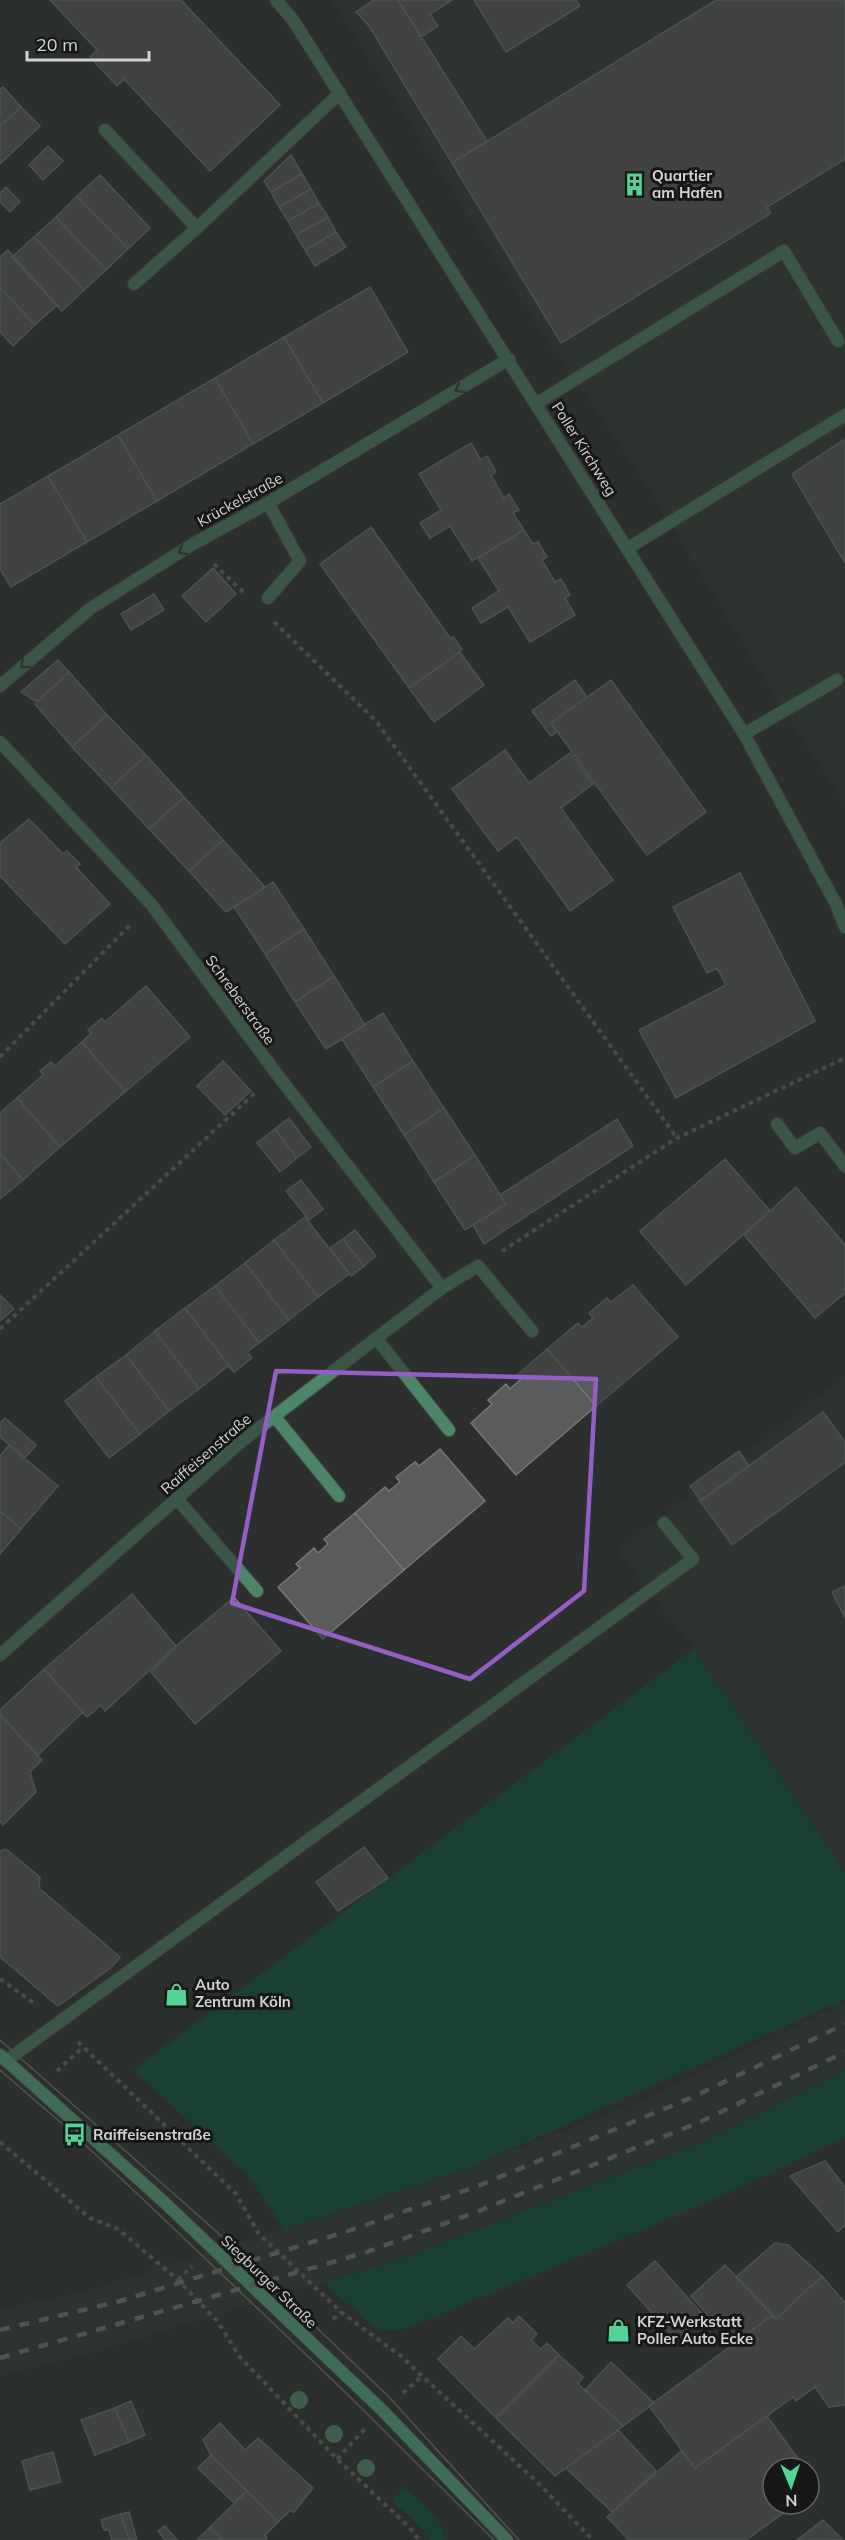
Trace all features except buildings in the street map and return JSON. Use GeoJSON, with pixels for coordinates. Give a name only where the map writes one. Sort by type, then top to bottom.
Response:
{"type":"FeatureCollection","features":[{"type":"Feature","properties":{"kind":"main road","name":"Siegburger Straße"},"geometry":{"type":"LineString","coordinates":[[3,2058],[164,2202],[383,2411],[507,2540]]}},
{"type":"Feature","properties":{"kind":"street","name":"Poller Kirchweg"},"geometry":{"type":"LineString","coordinates":[[276,0],[294,20],[744,734],[836,904],[845,927]]}},
{"type":"Feature","properties":{"kind":"street"},"geometry":{"type":"LineString","coordinates":[[134,284],[340,93]]}},
{"type":"Feature","properties":{"kind":"street"},"geometry":{"type":"LineString","coordinates":[[105,130],[197,228]]}},
{"type":"Feature","properties":{"kind":"street"},"geometry":{"type":"LineString","coordinates":[[537,403],[784,251],[838,341]]}},
{"type":"Feature","properties":{"kind":"street","name":"Krückelstraße"},"geometry":{"type":"LineString","coordinates":[[0,686],[91,608],[193,544],[268,503],[509,359]]}},
{"type":"Feature","properties":{"kind":"street"},"geometry":{"type":"LineString","coordinates":[[628,548],[845,415]]}},
{"type":"Feature","properties":{"kind":"street"},"geometry":{"type":"LineString","coordinates":[[268,503],[300,561],[268,598]]}},
{"type":"Feature","properties":{"kind":"street"},"geometry":{"type":"LineString","coordinates":[[744,734],[837,680]]}},
{"type":"Feature","properties":{"kind":"street","name":"Schreberstraße"},"geometry":{"type":"LineString","coordinates":[[0,742],[151,904],[276,1073],[441,1288]]}},
{"type":"Feature","properties":{"kind":"street"},"geometry":{"type":"LineString","coordinates":[[777,1124],[795,1148],[820,1133],[845,1166]]}},
{"type":"Feature","properties":{"kind":"street"},"geometry":{"type":"LineString","coordinates":[[478,1266],[532,1331]]}},
{"type":"Feature","properties":{"kind":"street","name":"Raiffeisenstraße"},"geometry":{"type":"LineString","coordinates":[[0,1655],[242,1441],[441,1288],[478,1266]]}},
{"type":"Feature","properties":{"kind":"street"},"geometry":{"type":"LineString","coordinates":[[376,1338],[449,1430]]}},
{"type":"Feature","properties":{"kind":"street"},"geometry":{"type":"LineString","coordinates":[[274,1417],[339,1496]]}},
{"type":"Feature","properties":{"kind":"street"},"geometry":{"type":"LineString","coordinates":[[177,1499],[257,1591]]}},
{"type":"Feature","properties":{"kind":"street"},"geometry":{"type":"LineString","coordinates":[[3,2058],[58,2023],[693,1559],[664,1523]]}},
{"type":"Feature","properties":{"kind":"path"},"geometry":{"type":"LineString","coordinates":[[193,544],[251,600]]}},
{"type":"Feature","properties":{"kind":"path"},"geometry":{"type":"LineString","coordinates":[[268,616],[376,721],[677,1138]]}},
{"type":"Feature","properties":{"kind":"path"},"geometry":{"type":"LineString","coordinates":[[0,1057],[151,904]]}},
{"type":"Feature","properties":{"kind":"path"},"geometry":{"type":"LineString","coordinates":[[478,1266],[677,1138],[845,1058]]}},
{"type":"Feature","properties":{"kind":"path"},"geometry":{"type":"LineString","coordinates":[[0,1329],[276,1073]]}},
{"type":"Feature","properties":{"kind":"path"},"geometry":{"type":"LineString","coordinates":[[0,1979],[45,2010],[236,2194],[259,2234],[341,2312],[402,2357],[537,2482],[593,2540]]}},
{"type":"Feature","properties":{"kind":"path"},"geometry":{"type":"LineString","coordinates":[[60,2079],[55,2073],[83,2047]]}},
{"type":"Feature","properties":{"kind":"path"},"geometry":{"type":"LineString","coordinates":[[0,2142],[90,2218],[118,2229],[178,2280],[218,2322],[239,2356],[337,2459],[409,2527],[419,2540]]}},
{"type":"Feature","properties":{"kind":"path"},"geometry":{"type":"LineString","coordinates":[[178,2280],[194,2265]]}},
{"type":"Feature","properties":{"kind":"path"},"geometry":{"type":"LineString","coordinates":[[333,2319],[341,2312]]}},
{"type":"Feature","properties":{"kind":"highlighted area"},"geometry":{"type":"Polygon","coordinates":[[[276,1371],[596,1379],[584,1591],[470,1679],[232,1603],[276,1371]]]}},
{"type":"Feature","properties":{"kind":"shaded area"},"geometry":{"type":"Polygon","coordinates":[[[331,0],[845,0],[845,805],[783,710],[645,483],[539,328],[331,0]]]}},
{"type":"Feature","properties":{"kind":"shaded area"},"geometry":{"type":"Polygon","coordinates":[[[845,1376],[845,1873],[694,1649],[617,1550],[845,1376]]]}},
{"type":"Feature","properties":{"kind":"shaded area"},"geometry":{"type":"Polygon","coordinates":[[[845,2002],[845,2070],[701,2143],[404,2258],[79,2357],[0,2376],[0,2309],[81,2292],[284,2229],[471,2167],[645,2099],[845,2002]]]}},
{"type":"Feature","properties":{"kind":"green space"},"geometry":{"type":"Polygon","coordinates":[[[694,1649],[845,1873],[845,1999],[471,2167],[284,2229],[251,2178],[133,2070],[694,1649]]]}},
{"type":"Feature","properties":{"kind":"green space"},"geometry":{"type":"Polygon","coordinates":[[[845,2070],[845,2137],[711,2201],[405,2329],[378,2331],[324,2283],[404,2258],[701,2143],[845,2070]]]}},
{"type":"Feature","properties":{"kind":"green space"},"geometry":{"type":"Polygon","coordinates":[[[404,2487],[435,2517],[443,2531],[444,2540],[431,2540],[413,2519],[392,2501],[404,2487]]]}},
{"type":"Feature","properties":{"kind":"tram line"},"geometry":{"type":"LineString","coordinates":[[0,2040],[217,2232],[389,2397],[519,2540]]}},
{"type":"Feature","properties":{"kind":"tram line"},"geometry":{"type":"LineString","coordinates":[[0,2070],[75,2135],[167,2222],[342,2389],[494,2540]]}},
{"type":"Feature","properties":{"kind":"railway"},"geometry":{"type":"LineString","coordinates":[[0,2330],[120,2301],[342,2233],[478,2186],[693,2097],[845,2024]]}},
{"type":"Feature","properties":{"kind":"railway"},"geometry":{"type":"LineString","coordinates":[[0,2358],[364,2253],[476,2212],[700,2122],[845,2052]]}},
{"type":"Feature","properties":{"kind":"place","name":"Quartier am Hafen"},"geometry":{"type":"Point","coordinates":[634,185]}},
{"type":"Feature","properties":{"kind":"place","name":"Auto Zentrum Köln"},"geometry":{"type":"Point","coordinates":[177,1994]}},
{"type":"Feature","properties":{"kind":"place","name":"Raiffeisenstraße"},"geometry":{"type":"Point","coordinates":[75,2135]}},
{"type":"Feature","properties":{"kind":"place","name":"KFZ-Werkstatt Poller Auto Ecke"},"geometry":{"type":"Point","coordinates":[619,2331]}}]}
